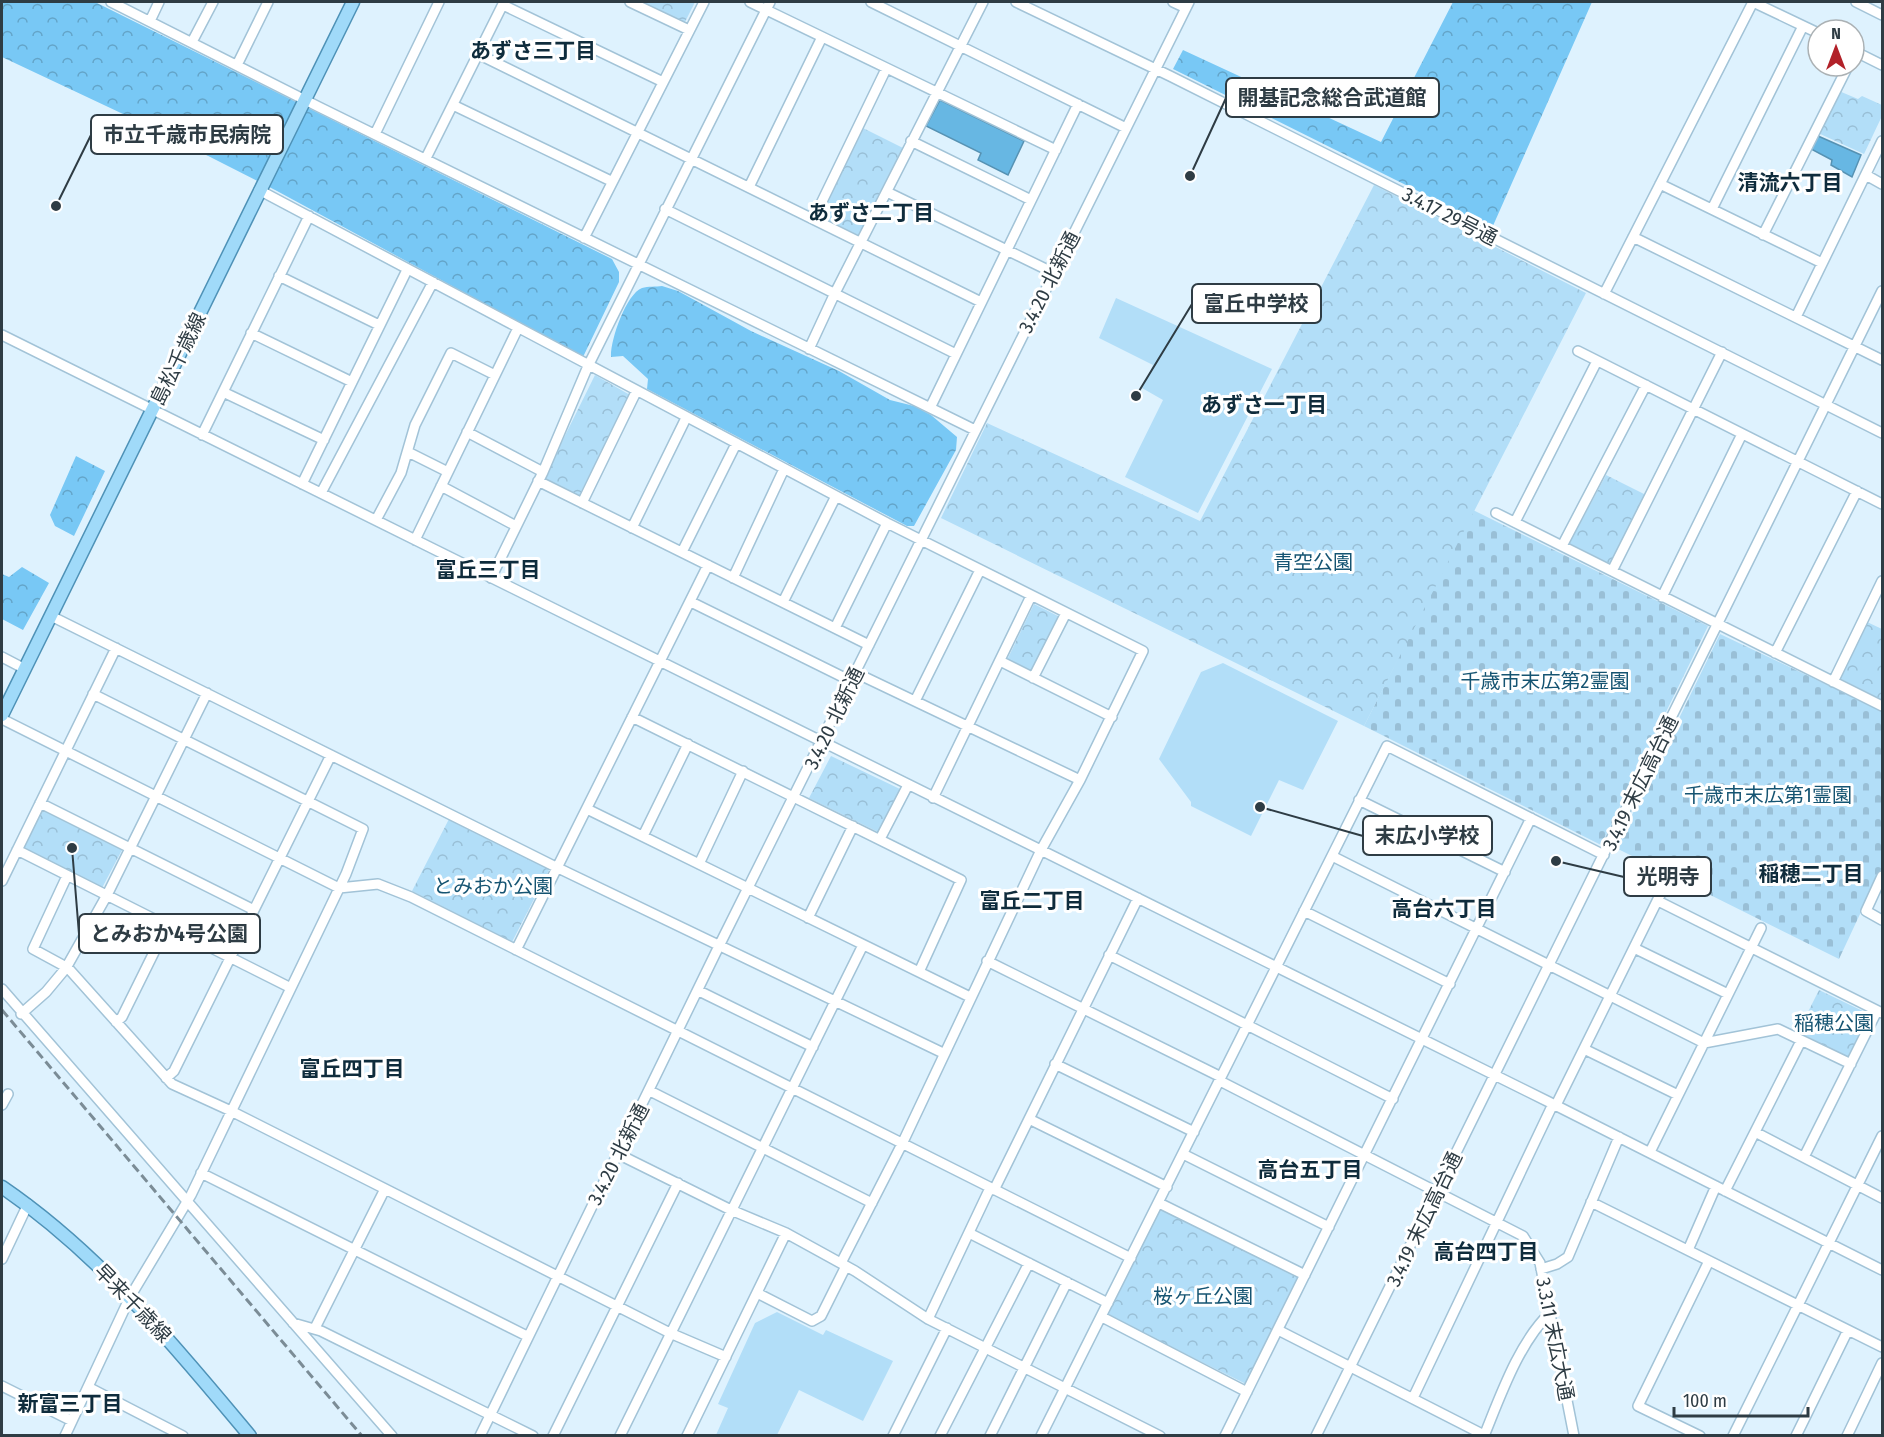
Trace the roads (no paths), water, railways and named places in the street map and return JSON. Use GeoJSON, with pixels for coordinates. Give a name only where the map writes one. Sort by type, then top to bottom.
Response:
{"type":"FeatureCollection","features":[{"type":"Feature","properties":{"kind":"main road","name":"島松千歳線"},"geometry":{"type":"LineString","coordinates":[[2,717],[352,2]]}},
{"type":"Feature","properties":{"kind":"main road","name":"早来千歳線"},"geometry":{"type":"LineString","coordinates":[[2,1187],[28,1204],[130,1297],[250,1436]]}},
{"type":"Feature","properties":{"kind":"street"},"geometry":{"type":"LineString","coordinates":[[111,2],[637,265],[975,430]]}},
{"type":"Feature","properties":{"kind":"street"},"geometry":{"type":"LineString","coordinates":[[150,21],[159,2]]}},
{"type":"Feature","properties":{"kind":"street"},"geometry":{"type":"LineString","coordinates":[[192,42],[213,2]]}},
{"type":"Feature","properties":{"kind":"street"},"geometry":{"type":"LineString","coordinates":[[237,65],[268,2]]}},
{"type":"Feature","properties":{"kind":"street"},"geometry":{"type":"LineString","coordinates":[[375,134],[439,2]]}},
{"type":"Feature","properties":{"kind":"street"},"geometry":{"type":"LineString","coordinates":[[630,2],[689,30]]}},
{"type":"Feature","properties":{"kind":"street"},"geometry":{"type":"LineString","coordinates":[[584,238],[661,81],[704,2]]}},
{"type":"Feature","properties":{"kind":"street"},"geometry":{"type":"LineString","coordinates":[[750,2],[768,5],[822,37],[1056,150]]}},
{"type":"Feature","properties":{"kind":"street"},"geometry":{"type":"LineString","coordinates":[[871,2],[1126,128]]}},
{"type":"Feature","properties":{"kind":"street"},"geometry":{"type":"LineString","coordinates":[[809,350],[935,93],[983,2]]}},
{"type":"Feature","properties":{"kind":"street","name":"3.4.17 29号通"},"geometry":{"type":"LineString","coordinates":[[1016,2],[1155,68],[1882,433]]}},
{"type":"Feature","properties":{"kind":"street"},"geometry":{"type":"LineString","coordinates":[[1173,2],[1187,5]]}},
{"type":"Feature","properties":{"kind":"street"},"geometry":{"type":"LineString","coordinates":[[1604,294],[1753,2],[1806,27]]}},
{"type":"Feature","properties":{"kind":"street"},"geometry":{"type":"LineString","coordinates":[[1856,2],[1882,15]]}},
{"type":"Feature","properties":{"kind":"street"},"geometry":{"type":"LineString","coordinates":[[426,158],[504,3],[661,81]]}},
{"type":"Feature","properties":{"kind":"street"},"geometry":{"type":"LineString","coordinates":[[491,578],[543,472],[588,366],[768,5]]}},
{"type":"Feature","properties":{"kind":"street","name":"3.4.20 北新通"},"geometry":{"type":"LineString","coordinates":[[480,1436],[527,1336],[679,1033],[719,946],[822,743],[1187,5]]}},
{"type":"Feature","properties":{"kind":"street"},"geometry":{"type":"LineString","coordinates":[[1712,209],[1803,26]]}},
{"type":"Feature","properties":{"kind":"street"},"geometry":{"type":"LineString","coordinates":[[749,187],[822,37]]}},
{"type":"Feature","properties":{"kind":"street"},"geometry":{"type":"LineString","coordinates":[[477,54],[981,302]]}},
{"type":"Feature","properties":{"kind":"street"},"geometry":{"type":"LineString","coordinates":[[1866,58],[1882,65]]}},
{"type":"Feature","properties":{"kind":"street"},"geometry":{"type":"LineString","coordinates":[[814,218],[886,69]]}},
{"type":"Feature","properties":{"kind":"street"},"geometry":{"type":"LineString","coordinates":[[1763,235],[1842,78]]}},
{"type":"Feature","properties":{"kind":"street"},"geometry":{"type":"LineString","coordinates":[[930,408],[1078,104]]}},
{"type":"Feature","properties":{"kind":"street"},"geometry":{"type":"LineString","coordinates":[[453,105],[611,181]]}},
{"type":"Feature","properties":{"kind":"street"},"geometry":{"type":"LineString","coordinates":[[911,141],[1031,200]]}},
{"type":"Feature","properties":{"kind":"street"},"geometry":{"type":"LineString","coordinates":[[1796,317],[1882,141]]}},
{"type":"Feature","properties":{"kind":"street"},"geometry":{"type":"LineString","coordinates":[[1866,175],[1882,184]]}},
{"type":"Feature","properties":{"kind":"street"},"geometry":{"type":"LineString","coordinates":[[1660,184],[1822,263]]}},
{"type":"Feature","properties":{"kind":"street"},"geometry":{"type":"LineString","coordinates":[[259,190],[886,523],[1143,651],[1080,780],[1041,850],[872,1203],[821,1316],[812,1321],[757,1293]]}},
{"type":"Feature","properties":{"kind":"street"},"geometry":{"type":"LineString","coordinates":[[887,192],[1054,273]]}},
{"type":"Feature","properties":{"kind":"street"},"geometry":{"type":"LineString","coordinates":[[665,209],[956,354]]}},
{"type":"Feature","properties":{"kind":"street"},"geometry":{"type":"LineString","coordinates":[[202,435],[309,216]]}},
{"type":"Feature","properties":{"kind":"street"},"geometry":{"type":"LineString","coordinates":[[1633,237],[1882,360]]}},
{"type":"Feature","properties":{"kind":"street"},"geometry":{"type":"LineString","coordinates":[[302,483],[406,270]]}},
{"type":"Feature","properties":{"kind":"street"},"geometry":{"type":"LineString","coordinates":[[279,276],[379,325]]}},
{"type":"Feature","properties":{"kind":"street"},"geometry":{"type":"LineString","coordinates":[[321,493],[433,282]]}},
{"type":"Feature","properties":{"kind":"street","name":"3.4.19 末広高台通"},"geometry":{"type":"LineString","coordinates":[[1316,1436],[1882,291]]}},
{"type":"Feature","properties":{"kind":"street"},"geometry":{"type":"LineString","coordinates":[[415,540],[518,328]]}},
{"type":"Feature","properties":{"kind":"street"},"geometry":{"type":"LineString","coordinates":[[251,333],[352,382]]}},
{"type":"Feature","properties":{"kind":"street"},"geometry":{"type":"LineString","coordinates":[[2,335],[1422,1041],[1650,1152],[1882,1270]]}},
{"type":"Feature","properties":{"kind":"street"},"geometry":{"type":"LineString","coordinates":[[1578,351],[1882,504]]}},
{"type":"Feature","properties":{"kind":"street"},"geometry":{"type":"LineString","coordinates":[[1612,571],[1695,410],[1722,352]]}},
{"type":"Feature","properties":{"kind":"street"},"geometry":{"type":"LineString","coordinates":[[376,520],[401,473],[415,425],[451,353],[495,375]]}},
{"type":"Feature","properties":{"kind":"street"},"geometry":{"type":"LineString","coordinates":[[1515,522],[1597,361]]}},
{"type":"Feature","properties":{"kind":"street"},"geometry":{"type":"LineString","coordinates":[[1562,546],[1646,385]]}},
{"type":"Feature","properties":{"kind":"street"},"geometry":{"type":"LineString","coordinates":[[223,392],[324,440]]}},
{"type":"Feature","properties":{"kind":"street"},"geometry":{"type":"LineString","coordinates":[[582,503],[636,392]]}},
{"type":"Feature","properties":{"kind":"street"},"geometry":{"type":"LineString","coordinates":[[632,528],[686,418]]}},
{"type":"Feature","properties":{"kind":"street"},"geometry":{"type":"LineString","coordinates":[[467,432],[543,472]]}},
{"type":"Feature","properties":{"kind":"street"},"geometry":{"type":"LineString","coordinates":[[1662,597],[1742,434]]}},
{"type":"Feature","properties":{"kind":"street"},"geometry":{"type":"LineString","coordinates":[[682,552],[736,444]]}},
{"type":"Feature","properties":{"kind":"street"},"geometry":{"type":"LineString","coordinates":[[408,452],[448,472]]}},
{"type":"Feature","properties":{"kind":"street"},"geometry":{"type":"LineString","coordinates":[[733,578],[784,469]]}},
{"type":"Feature","properties":{"kind":"street"},"geometry":{"type":"LineString","coordinates":[[538,481],[869,645]]}},
{"type":"Feature","properties":{"kind":"street"},"geometry":{"type":"LineString","coordinates":[[441,486],[516,526]]}},
{"type":"Feature","properties":{"kind":"street"},"geometry":{"type":"LineString","coordinates":[[1775,653],[1857,491]]}},
{"type":"Feature","properties":{"kind":"street"},"geometry":{"type":"LineString","coordinates":[[783,603],[836,496]]}},
{"type":"Feature","properties":{"kind":"street"},"geometry":{"type":"LineString","coordinates":[[1496,513],[1882,706]]}},
{"type":"Feature","properties":{"kind":"street"},"geometry":{"type":"LineString","coordinates":[[836,628],[886,523]]}},
{"type":"Feature","properties":{"kind":"street"},"geometry":{"type":"LineString","coordinates":[[516,950],[708,565]]}},
{"type":"Feature","properties":{"kind":"street"},"geometry":{"type":"LineString","coordinates":[[915,701],[980,570]]}},
{"type":"Feature","properties":{"kind":"street"},"geometry":{"type":"LineString","coordinates":[[1833,681],[1882,581]]}},
{"type":"Feature","properties":{"kind":"street"},"geometry":{"type":"LineString","coordinates":[[933,798],[1031,596]]}},
{"type":"Feature","properties":{"kind":"street"},"geometry":{"type":"LineString","coordinates":[[691,602],[854,677],[915,701],[1080,780]]}},
{"type":"Feature","properties":{"kind":"street"},"geometry":{"type":"LineString","coordinates":[[1033,678],[1066,613]]}},
{"type":"Feature","properties":{"kind":"street"},"geometry":{"type":"LineString","coordinates":[[51,616],[835,1004],[943,1053]]}},
{"type":"Feature","properties":{"kind":"street"},"geometry":{"type":"LineString","coordinates":[[2,881],[116,648]]}},
{"type":"Feature","properties":{"kind":"street"},"geometry":{"type":"LineString","coordinates":[[2,657],[25,669]]}},
{"type":"Feature","properties":{"kind":"street"},"geometry":{"type":"LineString","coordinates":[[1000,660],[1112,717]]}},
{"type":"Feature","properties":{"kind":"street"},"geometry":{"type":"LineString","coordinates":[[21,1013],[46,992],[66,968],[107,896],[207,693]]}},
{"type":"Feature","properties":{"kind":"street"},"geometry":{"type":"LineString","coordinates":[[65,1436],[130,1297],[187,1203],[339,888],[363,829],[93,694]]}},
{"type":"Feature","properties":{"kind":"street"},"geometry":{"type":"LineString","coordinates":[[2,717],[65,751],[339,888],[378,884],[411,897],[1131,1258]]}},
{"type":"Feature","properties":{"kind":"street"},"geometry":{"type":"LineString","coordinates":[[632,717],[961,880],[919,972]]}},
{"type":"Feature","properties":{"kind":"street"},"geometry":{"type":"LineString","coordinates":[[643,836],[688,744]]}},
{"type":"Feature","properties":{"kind":"street"},"geometry":{"type":"LineString","coordinates":[[1041,1436],[1387,746],[1604,855]]}},
{"type":"Feature","properties":{"kind":"street"},"geometry":{"type":"LineString","coordinates":[[166,1078],[174,1071],[330,755]]}},
{"type":"Feature","properties":{"kind":"street"},"geometry":{"type":"LineString","coordinates":[[699,864],[743,771]]}},
{"type":"Feature","properties":{"kind":"street"},"geometry":{"type":"LineString","coordinates":[[880,839],[908,785]]}},
{"type":"Feature","properties":{"kind":"street"},"geometry":{"type":"LineString","coordinates":[[1359,801],[1505,872]]}},
{"type":"Feature","properties":{"kind":"street"},"geometry":{"type":"LineString","coordinates":[[40,803],[254,910]]}},
{"type":"Feature","properties":{"kind":"street"},"geometry":{"type":"LineString","coordinates":[[587,809],[970,997]]}},
{"type":"Feature","properties":{"kind":"street"},"geometry":{"type":"LineString","coordinates":[[1225,1436],[1531,818]]}},
{"type":"Feature","properties":{"kind":"street"},"geometry":{"type":"LineString","coordinates":[[808,918],[854,826]]}},
{"type":"Feature","properties":{"kind":"street"},"geometry":{"type":"LineString","coordinates":[[17,850],[291,988]]}},
{"type":"Feature","properties":{"kind":"street"},"geometry":{"type":"LineString","coordinates":[[1332,856],[1704,1043],[1778,1029],[1851,1064]]}},
{"type":"Feature","properties":{"kind":"street"},"geometry":{"type":"LineString","coordinates":[[67,876],[33,949],[66,968],[171,1084],[231,1111],[670,1333],[726,1357]]}},
{"type":"Feature","properties":{"kind":"street"},"geometry":{"type":"LineString","coordinates":[[1882,876],[1866,911],[1882,920]]}},
{"type":"Feature","properties":{"kind":"street"},"geometry":{"type":"LineString","coordinates":[[1413,1398],[1495,1221],[1663,889]]}},
{"type":"Feature","properties":{"kind":"street"},"geometry":{"type":"LineString","coordinates":[[928,1319],[1138,898]]}},
{"type":"Feature","properties":{"kind":"street"},"geometry":{"type":"LineString","coordinates":[[1658,901],[1880,1012],[1804,1157]]}},
{"type":"Feature","properties":{"kind":"street"},"geometry":{"type":"LineString","coordinates":[[1304,912],[1450,984]]}},
{"type":"Feature","properties":{"kind":"street"},"geometry":{"type":"LineString","coordinates":[[116,1022],[122,1017],[166,926]]}},
{"type":"Feature","properties":{"kind":"street"},"geometry":{"type":"LineString","coordinates":[[1650,1152],[1761,928]]}},
{"type":"Feature","properties":{"kind":"street"},"geometry":{"type":"LineString","coordinates":[[620,1436],[863,945]]}},
{"type":"Feature","properties":{"kind":"street"},"geometry":{"type":"LineString","coordinates":[[1634,948],[1728,994]]}},
{"type":"Feature","properties":{"kind":"street"},"geometry":{"type":"LineString","coordinates":[[1109,955],[1393,1099]]}},
{"type":"Feature","properties":{"kind":"street","name":"3.3.11 末広大通"},"geometry":{"type":"LineString","coordinates":[[987,962],[1220,1079],[1523,1236],[1541,1269],[1574,1436]]}},
{"type":"Feature","properties":{"kind":"street"},"geometry":{"type":"LineString","coordinates":[[2,989],[392,1436]]}},
{"type":"Feature","properties":{"kind":"street"},"geometry":{"type":"LineString","coordinates":[[699,991],[813,1047]]}},
{"type":"Feature","properties":{"kind":"street"},"geometry":{"type":"LineString","coordinates":[[1688,1250],[1720,1188],[1755,1132],[1801,1041]]}},
{"type":"Feature","properties":{"kind":"street"},"geometry":{"type":"LineString","coordinates":[[1584,1049],[1678,1095]]}},
{"type":"Feature","properties":{"kind":"street"},"geometry":{"type":"LineString","coordinates":[[1055,1064],[1194,1132]]}},
{"type":"Feature","properties":{"kind":"street"},"geometry":{"type":"LineString","coordinates":[[650,1091],[872,1203]]}},
{"type":"Feature","properties":{"kind":"street"},"geometry":{"type":"LineString","coordinates":[[2,1105],[8,1094]]}},
{"type":"Feature","properties":{"kind":"street"},"geometry":{"type":"LineString","coordinates":[[1029,1119],[1167,1186]]}},
{"type":"Feature","properties":{"kind":"street"},"geometry":{"type":"LineString","coordinates":[[1755,1132],[1882,1198]]}},
{"type":"Feature","properties":{"kind":"street"},"geometry":{"type":"LineString","coordinates":[[1733,1436],[1882,1136]]}},
{"type":"Feature","properties":{"kind":"street"},"geometry":{"type":"LineString","coordinates":[[1541,1269],[1557,1264],[1568,1257],[1619,1137]]}},
{"type":"Feature","properties":{"kind":"street"},"geometry":{"type":"LineString","coordinates":[[618,1154],[731,1210],[786,1233],[844,1264],[928,1319],[1160,1436]]}},
{"type":"Feature","properties":{"kind":"street"},"geometry":{"type":"LineString","coordinates":[[1183,1154],[1329,1227]]}},
{"type":"Feature","properties":{"kind":"street"},"geometry":{"type":"LineString","coordinates":[[201,1173],[527,1336]]}},
{"type":"Feature","properties":{"kind":"street"},"geometry":{"type":"LineString","coordinates":[[553,1436],[619,1307],[678,1184]]}},
{"type":"Feature","properties":{"kind":"street"},"geometry":{"type":"LineString","coordinates":[[315,1329],[385,1189]]}},
{"type":"Feature","properties":{"kind":"street"},"geometry":{"type":"LineString","coordinates":[[1591,1202],[1882,1347]]}},
{"type":"Feature","properties":{"kind":"street"},"geometry":{"type":"LineString","coordinates":[[1159,1203],[1305,1275]]}},
{"type":"Feature","properties":{"kind":"street"},"geometry":{"type":"LineString","coordinates":[[2,1256],[28,1204]]}},
{"type":"Feature","properties":{"kind":"street"},"geometry":{"type":"LineString","coordinates":[[687,1436],[786,1233]]}},
{"type":"Feature","properties":{"kind":"street"},"geometry":{"type":"LineString","coordinates":[[969,1233],[1108,1303]]}},
{"type":"Feature","properties":{"kind":"street"},"geometry":{"type":"LineString","coordinates":[[1701,1436],[1638,1406],[1709,1261]]}},
{"type":"Feature","properties":{"kind":"street"},"geometry":{"type":"LineString","coordinates":[[940,1436],[1029,1263]]}},
{"type":"Feature","properties":{"kind":"street"},"geometry":{"type":"LineString","coordinates":[[990,1436],[1067,1282]]}},
{"type":"Feature","properties":{"kind":"street"},"geometry":{"type":"LineString","coordinates":[[1278,1330],[1485,1435],[1525,1346],[1538,1324],[1550,1312]]}},
{"type":"Feature","properties":{"kind":"street"},"geometry":{"type":"LineString","coordinates":[[1102,1317],[1247,1392]]}},
{"type":"Feature","properties":{"kind":"street"},"geometry":{"type":"LineString","coordinates":[[293,1323],[315,1329],[534,1436]]}},
{"type":"Feature","properties":{"kind":"street"},"geometry":{"type":"LineString","coordinates":[[893,1436],[947,1328]]}},
{"type":"Feature","properties":{"kind":"street"},"geometry":{"type":"LineString","coordinates":[[1796,1436],[1848,1330]]}},
{"type":"Feature","properties":{"kind":"street"},"geometry":{"type":"LineString","coordinates":[[1847,1436],[1882,1364]]}},
{"type":"Feature","properties":{"kind":"street"},"geometry":{"type":"LineString","coordinates":[[2,1386],[72,1421]]}},
{"type":"Feature","properties":{"kind":"street"},"geometry":{"type":"LineString","coordinates":[[88,1387],[183,1436]]}},
{"type":"Feature","properties":{"kind":"railway"},"geometry":{"type":"LineString","coordinates":[[2,1010],[362,1436]]}},
{"type":"Feature","properties":{"kind":"place","name":"開基記念総合武道館"},"geometry":{"type":"Point","coordinates":[1190,176]}},
{"type":"Feature","properties":{"kind":"place","name":"市立千歳市民病院"},"geometry":{"type":"Point","coordinates":[56,206]}},
{"type":"Feature","properties":{"kind":"place","name":"富丘中学校"},"geometry":{"type":"Point","coordinates":[1136,396]}},
{"type":"Feature","properties":{"kind":"place","name":"末広小学校"},"geometry":{"type":"Point","coordinates":[1260,807]}},
{"type":"Feature","properties":{"kind":"place","name":"とみおか4号公園"},"geometry":{"type":"Point","coordinates":[72,848]}},
{"type":"Feature","properties":{"kind":"place","name":"光明寺"},"geometry":{"type":"Point","coordinates":[1556,861]}},
{"type":"Feature","properties":{"kind":"district","name":"あずさ三丁目"},"geometry":{"type":"Point","coordinates":[533,51]}},
{"type":"Feature","properties":{"kind":"district","name":"清流六丁目"},"geometry":{"type":"Point","coordinates":[1790,183]}},
{"type":"Feature","properties":{"kind":"district","name":"あずさ二丁目"},"geometry":{"type":"Point","coordinates":[871,213]}},
{"type":"Feature","properties":{"kind":"district","name":"あずさ一丁目"},"geometry":{"type":"Point","coordinates":[1264,405]}},
{"type":"Feature","properties":{"kind":"district","name":"富丘三丁目"},"geometry":{"type":"Point","coordinates":[488,570]}},
{"type":"Feature","properties":{"kind":"district","name":"稲穂二丁目"},"geometry":{"type":"Point","coordinates":[1811,874]}},
{"type":"Feature","properties":{"kind":"district","name":"富丘二丁目"},"geometry":{"type":"Point","coordinates":[1032,901]}},
{"type":"Feature","properties":{"kind":"district","name":"高台六丁目"},"geometry":{"type":"Point","coordinates":[1444,909]}},
{"type":"Feature","properties":{"kind":"district","name":"富丘四丁目"},"geometry":{"type":"Point","coordinates":[352,1069]}},
{"type":"Feature","properties":{"kind":"district","name":"高台五丁目"},"geometry":{"type":"Point","coordinates":[1310,1170]}},
{"type":"Feature","properties":{"kind":"district","name":"高台四丁目"},"geometry":{"type":"Point","coordinates":[1486,1252]}},
{"type":"Feature","properties":{"kind":"district","name":"新富三丁目"},"geometry":{"type":"Point","coordinates":[70,1404]}},
{"type":"Feature","properties":{"kind":"park label","name":"青空公園"},"geometry":{"type":"Point","coordinates":[1313,562]}},
{"type":"Feature","properties":{"kind":"park label","name":"千歳市末広第2霊園"},"geometry":{"type":"Point","coordinates":[1545,681]}},
{"type":"Feature","properties":{"kind":"park label","name":"千歳市末広第1霊園"},"geometry":{"type":"Point","coordinates":[1768,795]}},
{"type":"Feature","properties":{"kind":"park label","name":"とみおか公園"},"geometry":{"type":"Point","coordinates":[493,886]}},
{"type":"Feature","properties":{"kind":"park label","name":"稲穂公園"},"geometry":{"type":"Point","coordinates":[1834,1023]}},
{"type":"Feature","properties":{"kind":"park label","name":"桜ヶ丘公園"},"geometry":{"type":"Point","coordinates":[1203,1296]}}]}
